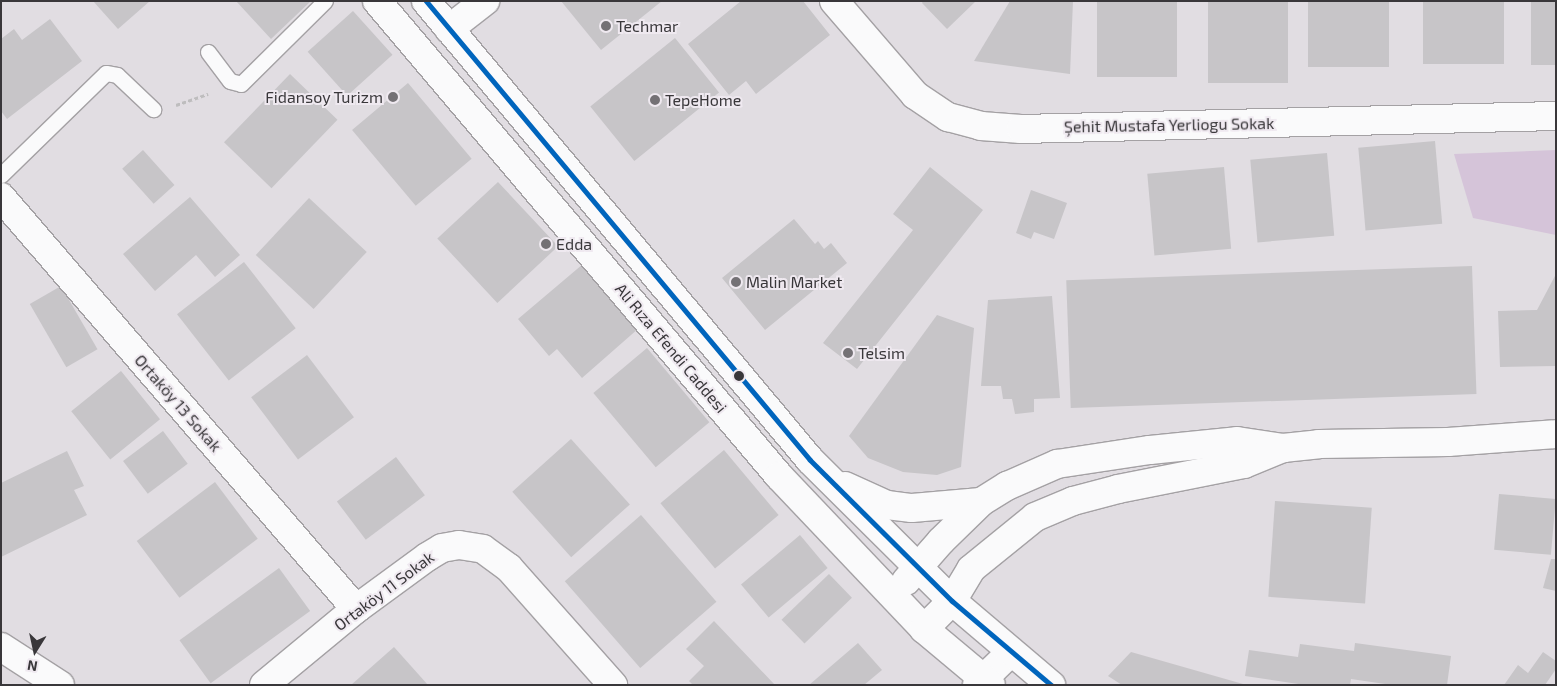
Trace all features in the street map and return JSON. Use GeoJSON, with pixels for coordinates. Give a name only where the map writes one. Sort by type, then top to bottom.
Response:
{"type":"FeatureCollection","features":[{"type":"Feature","properties":{"kind":"main road","name":"Ali Rıza Efendi Caddesi"},"geometry":{"type":"LineString","coordinates":[[377,1],[779,476],[891,596],[924,629],[984,683]]}},
{"type":"Feature","properties":{"kind":"main road"},"geometry":{"type":"LineString","coordinates":[[426,1],[810,460],[952,601],[1051,685]]}},
{"type":"Feature","properties":{"kind":"main road"},"geometry":{"type":"LineString","coordinates":[[449,29],[485,1]]}},
{"type":"Feature","properties":{"kind":"main road","name":"Şehit Mustafa Yerliogu Sokak"},"geometry":{"type":"LineString","coordinates":[[834,1],[915,94],[948,117],[980,126],[1031,129],[1556,116]]}},
{"type":"Feature","properties":{"kind":"main road","name":"Ortaköy 13 Sokak"},"geometry":{"type":"LineString","coordinates":[[1,197],[356,609]]}},
{"type":"Feature","properties":{"kind":"main road"},"geometry":{"type":"LineString","coordinates":[[891,596],[919,569],[941,541],[981,502],[1006,486],[1057,464],[1150,450],[1237,441],[1283,448],[1319,444],[1448,442],[1556,434]]}},
{"type":"Feature","properties":{"kind":"main road"},"geometry":{"type":"LineString","coordinates":[[924,629],[952,601],[972,570],[1035,517],[1074,501],[1118,489],[1244,464],[1283,448]]}},
{"type":"Feature","properties":{"kind":"main road"},"geometry":{"type":"LineString","coordinates":[[830,480],[887,505],[912,508],[981,502]]}},
{"type":"Feature","properties":{"kind":"main road","name":"Ortaköy 11 Sokak"},"geometry":{"type":"LineString","coordinates":[[264,685],[356,609],[434,552],[450,546],[470,545],[483,549],[509,568],[613,685]]}},
{"type":"Feature","properties":{"kind":"main road"},"geometry":{"type":"LineString","coordinates":[[1,647],[60,685]]}},
{"type":"Feature","properties":{"kind":"main road"},"geometry":{"type":"LineString","coordinates":[[984,683],[1011,652]]}},
{"type":"Feature","properties":{"kind":"lane"},"geometry":{"type":"LineString","coordinates":[[208,52],[228,79],[240,84],[325,1]]}},
{"type":"Feature","properties":{"kind":"lane"},"geometry":{"type":"LineString","coordinates":[[1,174],[106,73],[117,75],[153,109]]}},
{"type":"Feature","properties":{"kind":"path"},"geometry":{"type":"LineString","coordinates":[[153,109],[175,105],[237,84]]}},
{"type":"Feature","properties":{"kind":"shaded area"},"geometry":{"type":"Polygon","coordinates":[[[1556,150],[1556,235],[1473,218],[1454,154],[1556,150]]]}},
{"type":"Feature","properties":{"kind":"building"},"geometry":{"type":"Polygon","coordinates":[[[93,1],[150,1],[118,29],[93,1]]]}},
{"type":"Feature","properties":{"kind":"building"},"geometry":{"type":"Polygon","coordinates":[[[236,1],[311,1],[271,39],[236,1]]]}},
{"type":"Feature","properties":{"kind":"building","name":"Techmar"},"geometry":{"type":"Polygon","coordinates":[[[561,1],[662,1],[601,50],[561,1]]]}},
{"type":"Feature","properties":{"kind":"building"},"geometry":{"type":"Polygon","coordinates":[[[741,1],[803,1],[830,35],[756,94],[746,81],[729,95],[688,44],[741,1]]]}},
{"type":"Feature","properties":{"kind":"building"},"geometry":{"type":"Polygon","coordinates":[[[923,1],[976,1],[947,29],[922,3],[923,1]]]}},
{"type":"Feature","properties":{"kind":"building"},"geometry":{"type":"Polygon","coordinates":[[[1010,1],[1073,1],[1070,74],[974,61],[1010,1]]]}},
{"type":"Feature","properties":{"kind":"building"},"geometry":{"type":"Polygon","coordinates":[[[1097,1],[1177,1],[1177,77],[1097,77],[1097,1]]]}},
{"type":"Feature","properties":{"kind":"building"},"geometry":{"type":"Polygon","coordinates":[[[1208,1],[1288,1],[1288,83],[1208,83],[1208,1]]]}},
{"type":"Feature","properties":{"kind":"building"},"geometry":{"type":"Polygon","coordinates":[[[1308,1],[1389,1],[1389,67],[1308,67],[1308,1]]]}},
{"type":"Feature","properties":{"kind":"building"},"geometry":{"type":"Polygon","coordinates":[[[1423,1],[1504,1],[1504,64],[1423,64],[1423,1]]]}},
{"type":"Feature","properties":{"kind":"building"},"geometry":{"type":"Polygon","coordinates":[[[1531,1],[1556,1],[1556,65],[1531,65],[1531,1]]]}},
{"type":"Feature","properties":{"kind":"building"},"geometry":{"type":"Polygon","coordinates":[[[353,11],[392,55],[347,96],[308,52],[353,11]]]}},
{"type":"Feature","properties":{"kind":"building"},"geometry":{"type":"Polygon","coordinates":[[[50,19],[82,61],[7,119],[1,111],[1,39],[14,29],[22,40],[50,19]]]}},
{"type":"Feature","properties":{"kind":"building","name":"TepeHome"},"geometry":{"type":"Polygon","coordinates":[[[675,38],[719,92],[634,161],[590,107],[675,38]]]}},
{"type":"Feature","properties":{"kind":"building"},"geometry":{"type":"Polygon","coordinates":[[[290,74],[337,120],[271,188],[224,142],[290,74]]]}},
{"type":"Feature","properties":{"kind":"building"},"geometry":{"type":"Polygon","coordinates":[[[408,83],[472,159],[416,206],[352,130],[408,83]]]}},
{"type":"Feature","properties":{"kind":"building"},"geometry":{"type":"Polygon","coordinates":[[[1435,141],[1442,224],[1366,230],[1358,148],[1435,141]]]}},
{"type":"Feature","properties":{"kind":"building"},"geometry":{"type":"Polygon","coordinates":[[[143,150],[174,185],[154,204],[122,169],[143,150]]]}},
{"type":"Feature","properties":{"kind":"building"},"geometry":{"type":"Polygon","coordinates":[[[1327,153],[1334,236],[1258,242],[1250,160],[1327,153]]]}},
{"type":"Feature","properties":{"kind":"building"},"geometry":{"type":"Polygon","coordinates":[[[930,167],[983,210],[857,369],[823,343],[913,230],[893,214],[930,167]]]}},
{"type":"Feature","properties":{"kind":"building"},"geometry":{"type":"Polygon","coordinates":[[[1224,167],[1231,249],[1154,255],[1147,174],[1224,167]]]}},
{"type":"Feature","properties":{"kind":"building"},"geometry":{"type":"Polygon","coordinates":[[[498,182],[558,246],[497,303],[437,239],[498,182]]]}},
{"type":"Feature","properties":{"kind":"building"},"geometry":{"type":"Polygon","coordinates":[[[1031,190],[1067,203],[1054,239],[1034,232],[1031,239],[1016,233],[1031,190]]]}},
{"type":"Feature","properties":{"kind":"building"},"geometry":{"type":"Polygon","coordinates":[[[190,197],[240,255],[215,277],[196,255],[155,291],[123,254],[190,197]]]}},
{"type":"Feature","properties":{"kind":"building"},"geometry":{"type":"Polygon","coordinates":[[[309,198],[367,252],[314,309],[256,255],[309,198]]]}},
{"type":"Feature","properties":{"kind":"building"},"geometry":{"type":"Polygon","coordinates":[[[794,219],[815,244],[818,241],[824,249],[831,243],[847,263],[765,330],[722,278],[794,219]]]}},
{"type":"Feature","properties":{"kind":"building"},"geometry":{"type":"Polygon","coordinates":[[[244,262],[296,328],[229,381],[177,314],[244,262]]]}},
{"type":"Feature","properties":{"kind":"building"},"geometry":{"type":"Polygon","coordinates":[[[583,264],[639,328],[582,378],[557,349],[549,356],[518,319],[583,264]]]}},
{"type":"Feature","properties":{"kind":"building"},"geometry":{"type":"Polygon","coordinates":[[[1472,266],[1476,394],[1071,408],[1066,280],[1472,266]]]}},
{"type":"Feature","properties":{"kind":"building"},"geometry":{"type":"Polygon","coordinates":[[[1556,274],[1556,366],[1500,367],[1498,311],[1537,310],[1556,274]]]}},
{"type":"Feature","properties":{"kind":"building"},"geometry":{"type":"Polygon","coordinates":[[[61,286],[98,349],[66,367],[30,304],[61,286]]]}},
{"type":"Feature","properties":{"kind":"building"},"geometry":{"type":"Polygon","coordinates":[[[1052,296],[1060,398],[1034,399],[1034,412],[1015,414],[1012,399],[1003,399],[1001,386],[981,386],[988,300],[1052,296]]]}},
{"type":"Feature","properties":{"kind":"building"},"geometry":{"type":"Polygon","coordinates":[[[937,315],[974,328],[961,467],[937,475],[903,472],[868,458],[849,436],[937,315]]]}},
{"type":"Feature","properties":{"kind":"building"},"geometry":{"type":"Polygon","coordinates":[[[647,348],[709,422],[656,467],[593,393],[647,348]]]}},
{"type":"Feature","properties":{"kind":"building"},"geometry":{"type":"Polygon","coordinates":[[[307,355],[354,417],[298,459],[251,397],[307,355]]]}},
{"type":"Feature","properties":{"kind":"building"},"geometry":{"type":"Polygon","coordinates":[[[121,371],[160,419],[110,459],[71,411],[121,371]]]}},
{"type":"Feature","properties":{"kind":"building"},"geometry":{"type":"Polygon","coordinates":[[[163,431],[188,464],[148,494],[123,461],[163,431]]]}},
{"type":"Feature","properties":{"kind":"building"},"geometry":{"type":"Polygon","coordinates":[[[571,439],[630,504],[571,557],[512,492],[571,439]]]}},
{"type":"Feature","properties":{"kind":"building"},"geometry":{"type":"Polygon","coordinates":[[[724,450],[779,515],[715,568],[660,503],[724,450]]]}},
{"type":"Feature","properties":{"kind":"building"},"geometry":{"type":"Polygon","coordinates":[[[67,451],[84,486],[74,490],[87,515],[1,557],[1,483],[67,451]]]}},
{"type":"Feature","properties":{"kind":"building"},"geometry":{"type":"Polygon","coordinates":[[[396,457],[425,495],[366,540],[337,502],[396,457]]]}},
{"type":"Feature","properties":{"kind":"building"},"geometry":{"type":"Polygon","coordinates":[[[215,482],[258,539],[179,598],[137,541],[215,482]]]}},
{"type":"Feature","properties":{"kind":"building"},"geometry":{"type":"Polygon","coordinates":[[[1499,494],[1556,499],[1551,555],[1494,550],[1499,494]]]}},
{"type":"Feature","properties":{"kind":"building"},"geometry":{"type":"Polygon","coordinates":[[[1275,501],[1372,508],[1365,604],[1268,597],[1275,501]]]}},
{"type":"Feature","properties":{"kind":"building"},"geometry":{"type":"Polygon","coordinates":[[[641,515],[716,602],[640,668],[565,581],[641,515]]]}},
{"type":"Feature","properties":{"kind":"building"},"geometry":{"type":"Polygon","coordinates":[[[800,535],[828,568],[769,617],[741,584],[800,535]]]}},
{"type":"Feature","properties":{"kind":"building"},"geometry":{"type":"Polygon","coordinates":[[[1551,559],[1556,559],[1556,591],[1543,588],[1551,559]]]}},
{"type":"Feature","properties":{"kind":"building"},"geometry":{"type":"Polygon","coordinates":[[[279,568],[310,611],[211,683],[179,640],[279,568]]]}},
{"type":"Feature","properties":{"kind":"building"},"geometry":{"type":"Polygon","coordinates":[[[829,574],[852,598],[804,644],[782,620],[829,574]]]}},
{"type":"Feature","properties":{"kind":"building"},"geometry":{"type":"Polygon","coordinates":[[[714,621],[775,685],[693,685],[689,681],[704,666],[686,649],[714,621]]]}},
{"type":"Feature","properties":{"kind":"building"},"geometry":{"type":"Polygon","coordinates":[[[858,643],[882,670],[864,685],[809,685],[858,643]]]}},
{"type":"Feature","properties":{"kind":"building"},"geometry":{"type":"Polygon","coordinates":[[[1355,643],[1451,656],[1447,685],[1392,685],[1351,679],[1350,685],[1305,685],[1245,676],[1249,650],[1298,657],[1300,644],[1354,651],[1355,643]]]}},
{"type":"Feature","properties":{"kind":"building"},"geometry":{"type":"Polygon","coordinates":[[[394,647],[428,685],[351,685],[394,647]]]}},
{"type":"Feature","properties":{"kind":"building"},"geometry":{"type":"Polygon","coordinates":[[[1131,652],[1243,685],[1122,685],[1108,676],[1131,652]]]}},
{"type":"Feature","properties":{"kind":"building"},"geometry":{"type":"Polygon","coordinates":[[[1543,652],[1556,661],[1556,669],[1545,685],[1504,685],[1518,665],[1528,673],[1543,652]]]}},
{"type":"Feature","properties":{"kind":"transit line"},"geometry":{"type":"LineString","coordinates":[[426,1],[810,460],[952,601],[1051,685]]}},
{"type":"Feature","properties":{"kind":"place","name":"Techmar"},"geometry":{"type":"Point","coordinates":[606,26]}},
{"type":"Feature","properties":{"kind":"place","name":"Fidansoy Turizm"},"geometry":{"type":"Point","coordinates":[393,97]}},
{"type":"Feature","properties":{"kind":"place","name":"TepeHome"},"geometry":{"type":"Point","coordinates":[655,100]}},
{"type":"Feature","properties":{"kind":"place","name":"Edda"},"geometry":{"type":"Point","coordinates":[546,244]}},
{"type":"Feature","properties":{"kind":"place","name":"Malin Market"},"geometry":{"type":"Point","coordinates":[736,282]}},
{"type":"Feature","properties":{"kind":"place","name":"Telsim"},"geometry":{"type":"Point","coordinates":[848,353]}}]}
